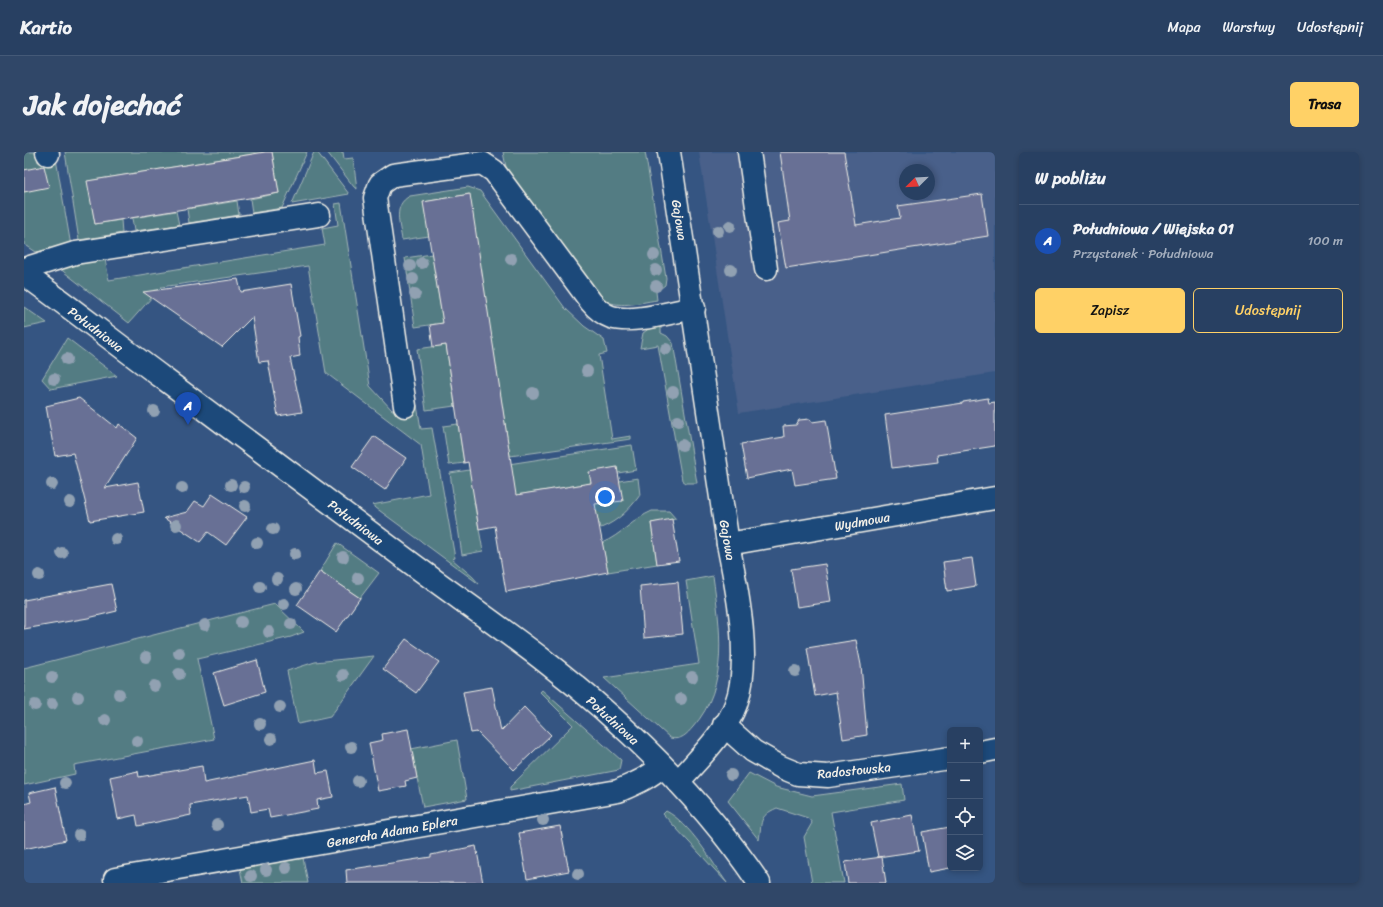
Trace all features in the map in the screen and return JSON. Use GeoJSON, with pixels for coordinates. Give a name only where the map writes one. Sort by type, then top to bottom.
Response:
{"type":"FeatureCollection","features":[{"type":"Feature","properties":{"kind":"street","name":"Gajowa"},"geometry":{"type":"LineString","coordinates":[[669,152],[694,308],[728,544],[738,595],[742,631],[742,680],[736,704],[707,750],[678,782]]}},
{"type":"Feature","properties":{"kind":"street"},"geometry":{"type":"LineString","coordinates":[[749,152],[766,269]]}},
{"type":"Feature","properties":{"kind":"street"},"geometry":{"type":"LineString","coordinates":[[405,406],[375,198],[380,184],[393,175],[482,163],[494,171],[590,302],[608,316],[624,319],[694,308]]}},
{"type":"Feature","properties":{"kind":"street"},"geometry":{"type":"LineString","coordinates":[[24,269],[75,253],[319,215]]}},
{"type":"Feature","properties":{"kind":"street","name":"Południowa"},"geometry":{"type":"LineString","coordinates":[[24,274],[544,661],[609,715],[678,782]]}},
{"type":"Feature","properties":{"kind":"street","name":"Wydmowa"},"geometry":{"type":"LineString","coordinates":[[728,544],[995,498]]}},
{"type":"Feature","properties":{"kind":"street","name":"Radostowska"},"geometry":{"type":"LineString","coordinates":[[724,725],[753,751],[781,767],[798,774],[828,776],[947,758]]}},
{"type":"Feature","properties":{"kind":"street"},"geometry":{"type":"LineString","coordinates":[[983,751],[995,749]]}},
{"type":"Feature","properties":{"kind":"street","name":"Generała Adama Eplera"},"geometry":{"type":"LineString","coordinates":[[116,879],[618,791],[640,782],[655,773],[662,766]]}},
{"type":"Feature","properties":{"kind":"street"},"geometry":{"type":"LineString","coordinates":[[678,782],[724,834],[759,883]]}},
{"type":"Feature","properties":{"kind":"shaded area"},"geometry":{"type":"Polygon","coordinates":[[[699,152],[995,152],[995,373],[739,413],[699,152]]]}},
{"type":"Feature","properties":{"kind":"green space"},"geometry":{"type":"Polygon","coordinates":[[[24,152],[36,152],[38,162],[56,159],[71,246],[36,252],[24,244],[24,152]]]}},
{"type":"Feature","properties":{"kind":"green space"},"geometry":{"type":"Polygon","coordinates":[[[65,152],[265,152],[88,181],[95,224],[121,220],[122,233],[79,240],[65,152]]]}},
{"type":"Feature","properties":{"kind":"green space"},"geometry":{"type":"Polygon","coordinates":[[[272,152],[307,152],[282,208],[252,213],[250,199],[279,193],[272,152]]]}},
{"type":"Feature","properties":{"kind":"green space"},"geometry":{"type":"Polygon","coordinates":[[[314,152],[317,152],[349,194],[292,204],[314,152]]]}},
{"type":"Feature","properties":{"kind":"green space"},"geometry":{"type":"Polygon","coordinates":[[[327,152],[343,152],[344,159],[353,158],[357,189],[354,187],[327,152]]]}},
{"type":"Feature","properties":{"kind":"green space"},"geometry":{"type":"Polygon","coordinates":[[[503,152],[645,152],[666,278],[665,285],[656,292],[657,300],[621,305],[601,299],[507,172],[503,152]]]}},
{"type":"Feature","properties":{"kind":"green space"},"geometry":{"type":"Polygon","coordinates":[[[468,187],[480,191],[565,308],[584,326],[604,340],[607,353],[599,355],[612,439],[631,436],[631,439],[510,456],[469,194],[424,202],[429,236],[402,240],[398,216],[404,200],[410,196],[468,187]]]}},
{"type":"Feature","properties":{"kind":"green space"},"geometry":{"type":"Polygon","coordinates":[[[237,201],[239,215],[189,223],[187,209],[237,201]]]}},
{"type":"Feature","properties":{"kind":"green space"},"geometry":{"type":"Polygon","coordinates":[[[341,203],[370,386],[392,410],[417,405],[421,429],[432,428],[455,558],[452,559],[479,584],[372,505],[429,494],[421,445],[326,373],[308,266],[161,287],[129,323],[59,268],[105,259],[109,280],[325,245],[322,228],[338,225],[335,204],[341,203]]]}},
{"type":"Feature","properties":{"kind":"green space"},"geometry":{"type":"Polygon","coordinates":[[[176,211],[179,225],[134,231],[132,218],[176,211]]]}},
{"type":"Feature","properties":{"kind":"green space"},"geometry":{"type":"Polygon","coordinates":[[[432,254],[443,323],[415,327],[405,258],[432,254]]]}},
{"type":"Feature","properties":{"kind":"green space"},"geometry":{"type":"Polygon","coordinates":[[[24,307],[47,323],[24,328],[24,307]]]}},
{"type":"Feature","properties":{"kind":"green space"},"geometry":{"type":"Polygon","coordinates":[[[654,325],[661,325],[661,333],[667,336],[673,343],[697,483],[686,483],[682,480],[658,345],[640,348],[643,333],[654,325]]]}},
{"type":"Feature","properties":{"kind":"green space"},"geometry":{"type":"Polygon","coordinates":[[[67,338],[117,376],[51,389],[42,379],[67,338]]]}},
{"type":"Feature","properties":{"kind":"green space"},"geometry":{"type":"Polygon","coordinates":[[[446,345],[455,406],[426,410],[417,349],[446,345]]]}},
{"type":"Feature","properties":{"kind":"green space"},"geometry":{"type":"Polygon","coordinates":[[[458,424],[464,463],[449,465],[443,426],[458,424]]]}},
{"type":"Feature","properties":{"kind":"green space"},"geometry":{"type":"Polygon","coordinates":[[[632,445],[636,470],[618,473],[619,481],[638,478],[640,495],[628,510],[613,522],[601,528],[600,524],[594,522],[591,483],[474,502],[483,551],[462,555],[450,473],[632,445]]]}},
{"type":"Feature","properties":{"kind":"green space"},"geometry":{"type":"Polygon","coordinates":[[[652,511],[669,511],[676,519],[651,523],[657,564],[608,572],[602,543],[615,536],[645,514],[652,511]]]}},
{"type":"Feature","properties":{"kind":"green space"},"geometry":{"type":"Polygon","coordinates":[[[337,543],[379,573],[360,598],[320,571],[337,543]]]}},
{"type":"Feature","properties":{"kind":"green space"},"geometry":{"type":"Polygon","coordinates":[[[713,576],[720,635],[720,655],[713,693],[705,711],[693,727],[681,738],[670,738],[604,678],[699,664],[686,581],[713,576]]]}},
{"type":"Feature","properties":{"kind":"green space"},"geometry":{"type":"Polygon","coordinates":[[[275,604],[304,632],[291,637],[197,659],[214,739],[74,765],[75,774],[24,785],[24,668],[275,604]]]}},
{"type":"Feature","properties":{"kind":"green space"},"geometry":{"type":"Polygon","coordinates":[[[374,656],[330,717],[298,724],[287,671],[315,662],[374,656]]]}},
{"type":"Feature","properties":{"kind":"green space"},"geometry":{"type":"Polygon","coordinates":[[[542,690],[621,760],[619,770],[510,791],[510,787],[573,725],[540,692],[542,690]]]}},
{"type":"Feature","properties":{"kind":"green space"},"geometry":{"type":"Polygon","coordinates":[[[457,740],[467,799],[423,807],[411,749],[457,740]]]}},
{"type":"Feature","properties":{"kind":"green space"},"geometry":{"type":"Polygon","coordinates":[[[749,773],[776,787],[812,796],[902,784],[904,800],[831,812],[844,883],[812,883],[804,837],[812,823],[808,818],[777,808],[764,817],[761,825],[759,840],[728,801],[749,773]]]}},
{"type":"Feature","properties":{"kind":"green space"},"geometry":{"type":"Polygon","coordinates":[[[666,811],[684,824],[727,883],[663,814],[666,811]]]}},
{"type":"Feature","properties":{"kind":"green space"},"geometry":{"type":"Polygon","coordinates":[[[303,858],[308,883],[243,883],[240,869],[303,858]]]}},
{"type":"Feature","properties":{"kind":"building"},"geometry":{"type":"Polygon","coordinates":[[[272,152],[279,193],[95,224],[87,181],[272,152]]]}},
{"type":"Feature","properties":{"kind":"building"},"geometry":{"type":"Polygon","coordinates":[[[780,152],[844,152],[856,225],[900,218],[898,206],[982,194],[988,236],[786,268],[778,223],[790,221],[780,152]]]}},
{"type":"Feature","properties":{"kind":"building"},"geometry":{"type":"Polygon","coordinates":[[[44,166],[49,187],[24,192],[24,170],[44,166]]]}},
{"type":"Feature","properties":{"kind":"building"},"geometry":{"type":"Polygon","coordinates":[[[470,194],[516,495],[591,483],[589,472],[617,467],[623,501],[595,504],[608,572],[506,592],[495,526],[479,529],[468,462],[464,463],[446,345],[433,347],[430,325],[443,323],[423,202],[470,194]]]}},
{"type":"Feature","properties":{"kind":"building"},"geometry":{"type":"Polygon","coordinates":[[[238,279],[241,292],[291,284],[300,336],[298,337],[300,356],[290,358],[302,412],[278,416],[268,361],[259,362],[252,317],[222,347],[143,292],[238,279]]]}},
{"type":"Feature","properties":{"kind":"building"},"geometry":{"type":"Polygon","coordinates":[[[79,398],[117,428],[119,424],[137,438],[105,488],[138,482],[144,512],[90,521],[73,453],[55,456],[46,406],[79,398]]]}},
{"type":"Feature","properties":{"kind":"building"},"geometry":{"type":"Polygon","coordinates":[[[988,398],[989,403],[995,402],[995,446],[937,455],[938,462],[892,468],[885,415],[988,398]]]}},
{"type":"Feature","properties":{"kind":"building"},"geometry":{"type":"Polygon","coordinates":[[[810,419],[812,422],[826,420],[836,479],[795,485],[792,469],[747,478],[741,444],[784,437],[783,426],[796,425],[799,420],[810,419]]]}},
{"type":"Feature","properties":{"kind":"building"},"geometry":{"type":"Polygon","coordinates":[[[374,436],[406,458],[385,490],[352,467],[374,436]]]}},
{"type":"Feature","properties":{"kind":"building"},"geometry":{"type":"Polygon","coordinates":[[[212,494],[247,517],[226,545],[208,532],[200,542],[164,518],[187,512],[195,501],[204,506],[212,494]]]}},
{"type":"Feature","properties":{"kind":"building"},"geometry":{"type":"Polygon","coordinates":[[[672,519],[679,561],[657,564],[651,523],[672,519]]]}},
{"type":"Feature","properties":{"kind":"building"},"geometry":{"type":"Polygon","coordinates":[[[972,558],[976,586],[947,591],[943,562],[972,558]]]}},
{"type":"Feature","properties":{"kind":"building"},"geometry":{"type":"Polygon","coordinates":[[[825,564],[831,602],[797,607],[791,569],[825,564]]]}},
{"type":"Feature","properties":{"kind":"building"},"geometry":{"type":"Polygon","coordinates":[[[320,571],[360,598],[336,632],[297,605],[320,571]]]}},
{"type":"Feature","properties":{"kind":"building"},"geometry":{"type":"Polygon","coordinates":[[[678,582],[683,634],[644,638],[640,586],[678,582]]]}},
{"type":"Feature","properties":{"kind":"building"},"geometry":{"type":"Polygon","coordinates":[[[111,584],[117,611],[88,618],[24,629],[24,600],[111,584]]]}},
{"type":"Feature","properties":{"kind":"building"},"geometry":{"type":"Polygon","coordinates":[[[406,639],[439,662],[416,693],[383,669],[406,639]]]}},
{"type":"Feature","properties":{"kind":"building"},"geometry":{"type":"Polygon","coordinates":[[[856,640],[861,665],[867,735],[843,739],[836,692],[815,696],[807,648],[856,640]]]}},
{"type":"Feature","properties":{"kind":"building"},"geometry":{"type":"Polygon","coordinates":[[[257,660],[265,692],[224,705],[214,673],[257,660]]]}},
{"type":"Feature","properties":{"kind":"building"},"geometry":{"type":"Polygon","coordinates":[[[492,687],[501,731],[524,707],[551,735],[514,770],[477,732],[471,733],[463,692],[492,687]]]}},
{"type":"Feature","properties":{"kind":"building"},"geometry":{"type":"Polygon","coordinates":[[[408,729],[417,778],[405,781],[406,786],[378,791],[369,743],[383,740],[382,734],[408,729]]]}},
{"type":"Feature","properties":{"kind":"building"},"geometry":{"type":"Polygon","coordinates":[[[315,760],[317,773],[328,771],[333,797],[317,800],[318,809],[270,818],[268,809],[251,812],[248,795],[190,805],[191,815],[138,826],[136,815],[118,819],[110,777],[138,771],[139,777],[202,766],[204,783],[315,760]]]}},
{"type":"Feature","properties":{"kind":"building"},"geometry":{"type":"Polygon","coordinates":[[[55,787],[66,840],[24,849],[24,804],[31,802],[29,793],[55,787]]]}},
{"type":"Feature","properties":{"kind":"building"},"geometry":{"type":"Polygon","coordinates":[[[912,815],[919,851],[878,857],[871,823],[912,815]]]}},
{"type":"Feature","properties":{"kind":"building"},"geometry":{"type":"Polygon","coordinates":[[[560,826],[569,871],[527,879],[519,833],[560,826]]]}},
{"type":"Feature","properties":{"kind":"building"},"geometry":{"type":"Polygon","coordinates":[[[947,828],[947,869],[929,872],[922,832],[947,828]]]}},
{"type":"Feature","properties":{"kind":"building"},"geometry":{"type":"Polygon","coordinates":[[[476,846],[483,883],[347,883],[346,870],[431,857],[431,855],[476,846]]]}},
{"type":"Feature","properties":{"kind":"building"},"geometry":{"type":"Polygon","coordinates":[[[882,857],[886,883],[848,883],[845,862],[882,857]]]}},
{"type":"Feature","properties":{"kind":"place","name":"Południowa / Wiejska 01"},"geometry":{"type":"Point","coordinates":[188,425]}}]}
